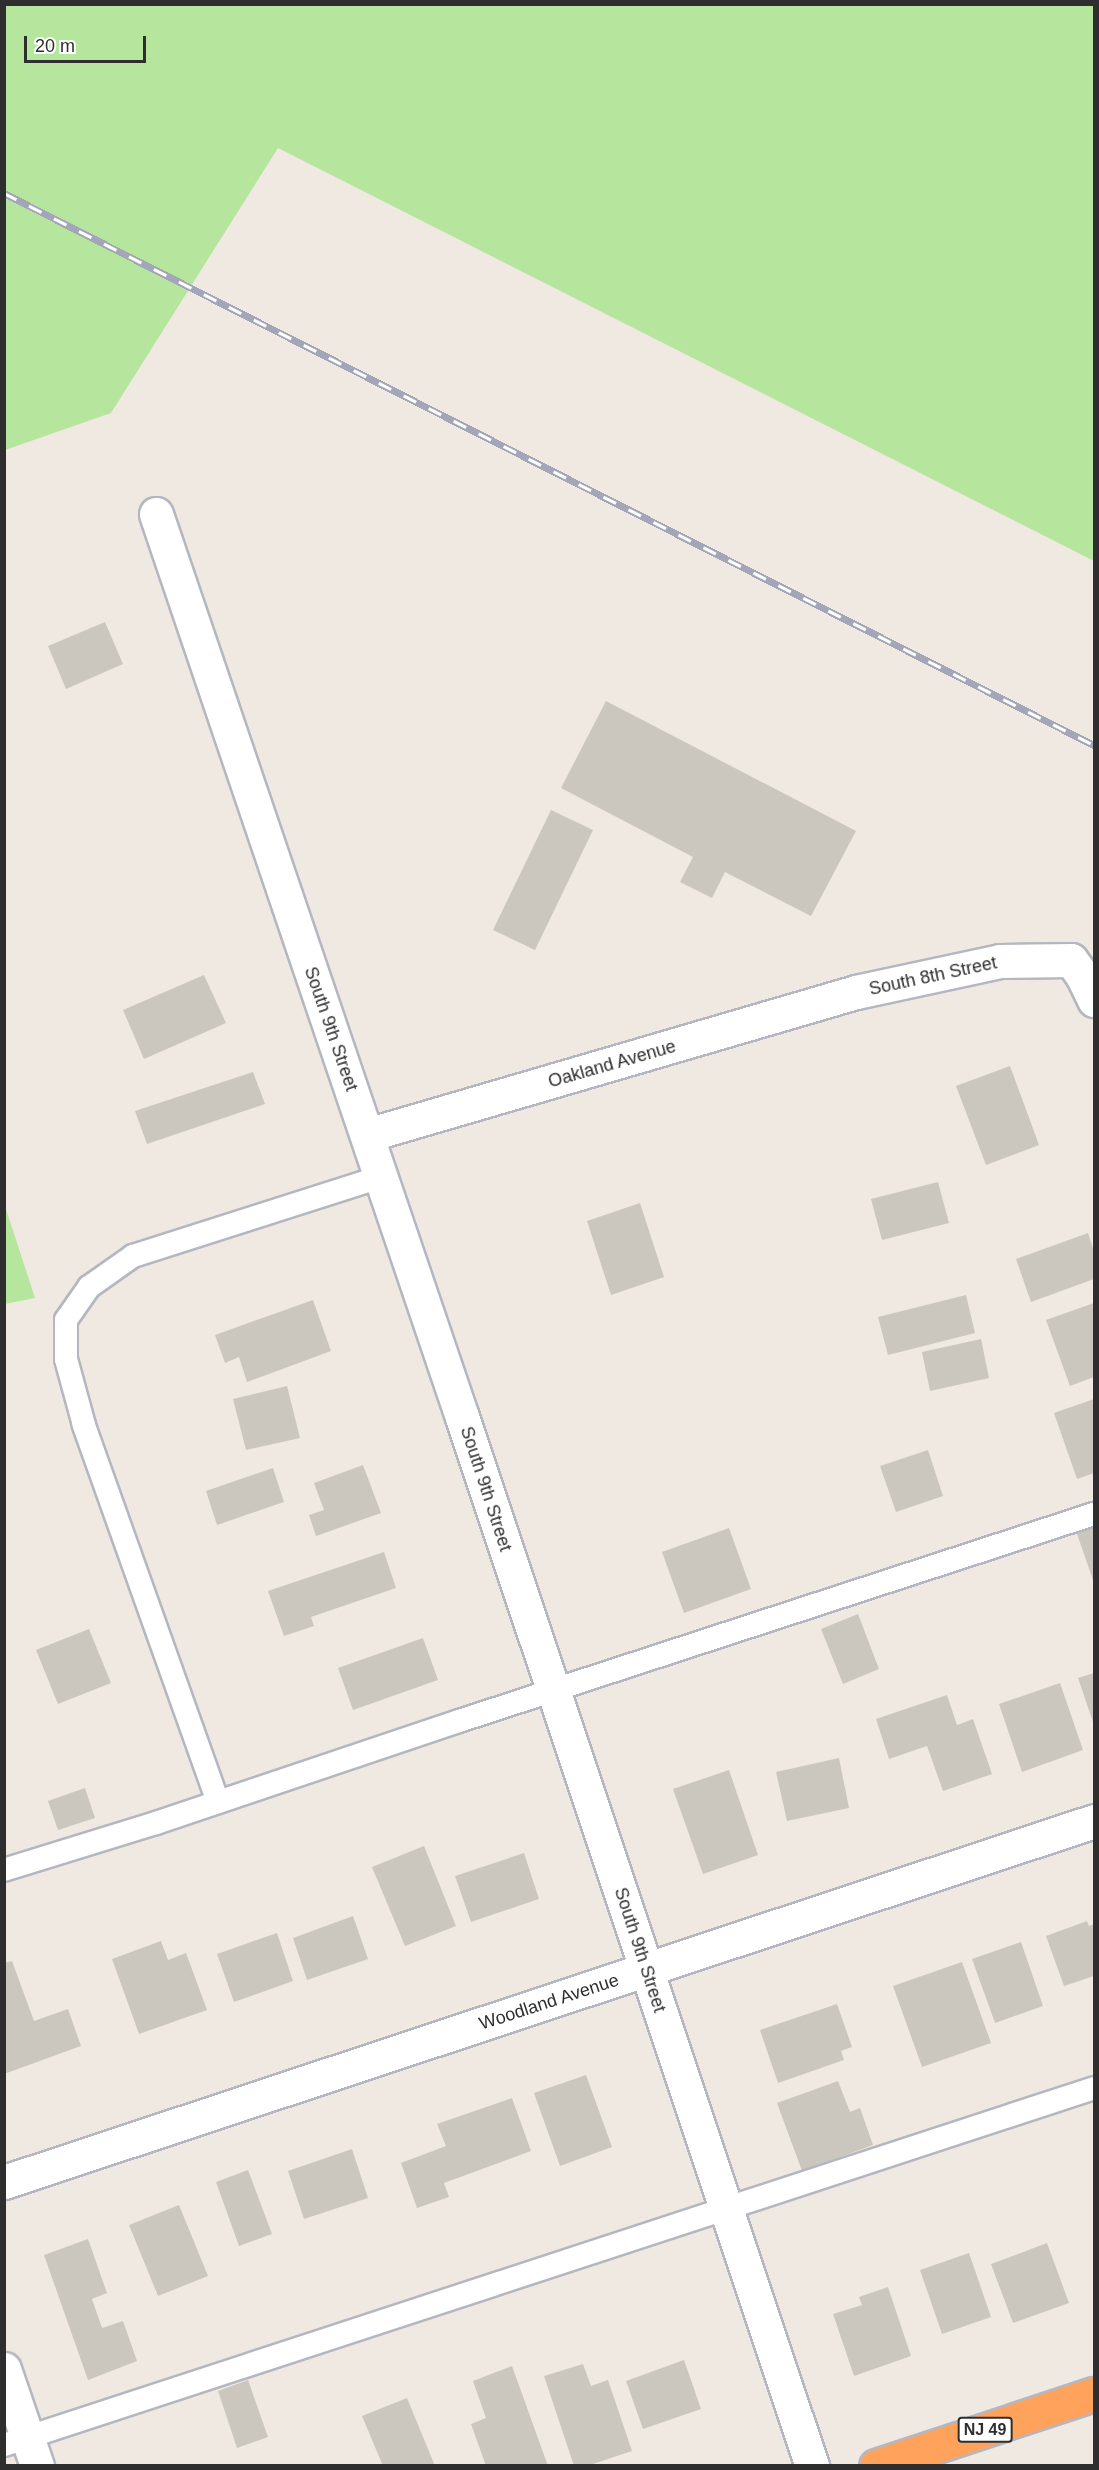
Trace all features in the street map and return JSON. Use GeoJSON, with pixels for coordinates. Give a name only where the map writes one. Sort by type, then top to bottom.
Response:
{"type":"FeatureCollection","features":[{"type":"Feature","properties":{"kind":"highway","name":"NJ 49"},"geometry":{"type":"LineString","coordinates":[[876,2466],[1095,2394]]}},
{"type":"Feature","properties":{"kind":"street","name":"South 9th Street"},"geometry":{"type":"LineString","coordinates":[[156,514],[381,1177],[812,2466]]}},
{"type":"Feature","properties":{"kind":"street","name":"South 8th Street"},"geometry":{"type":"LineString","coordinates":[[856,992],[1000,961],[1071,960],[1095,1000]]}},
{"type":"Feature","properties":{"kind":"street","name":"Oakland Avenue"},"geometry":{"type":"LineString","coordinates":[[367,1136],[856,992]]}},
{"type":"Feature","properties":{"kind":"street","name":"Woodland Avenue"},"geometry":{"type":"LineString","coordinates":[[4,2182],[1095,1821]]}},
{"type":"Feature","properties":{"kind":"street"},"geometry":{"type":"LineString","coordinates":[[4,2369],[23,2449]]}},
{"type":"Feature","properties":{"kind":"lane"},"geometry":{"type":"LineString","coordinates":[[218,1802],[84,1425],[66,1359],[66,1320],[89,1287],[133,1256],[381,1177]]}},
{"type":"Feature","properties":{"kind":"lane"},"geometry":{"type":"LineString","coordinates":[[4,1870],[554,1692],[856,1590],[1095,1514]]}},
{"type":"Feature","properties":{"kind":"lane"},"geometry":{"type":"LineString","coordinates":[[23,2449],[1095,2088]]}},
{"type":"Feature","properties":{"kind":"green space"},"geometry":{"type":"Polygon","coordinates":[[[4,5],[1094,5],[1094,561],[278,148],[111,413],[5,450],[4,5]]]}},
{"type":"Feature","properties":{"kind":"green space"},"geometry":{"type":"Polygon","coordinates":[[[5,1206],[35,1298],[4,1304],[5,1206]]]}},
{"type":"Feature","properties":{"kind":"building"},"geometry":{"type":"Polygon","coordinates":[[[105,622],[123,664],[66,689],[48,646],[105,622]]]}},
{"type":"Feature","properties":{"kind":"building"},"geometry":{"type":"Polygon","coordinates":[[[606,701],[856,831],[811,916],[725,872],[712,898],[680,882],[693,857],[561,788],[606,701]]]}},
{"type":"Feature","properties":{"kind":"building"},"geometry":{"type":"Polygon","coordinates":[[[551,810],[593,830],[535,950],[493,930],[551,810]]]}},
{"type":"Feature","properties":{"kind":"building"},"geometry":{"type":"Polygon","coordinates":[[[204,975],[226,1023],[144,1059],[123,1010],[204,975]]]}},
{"type":"Feature","properties":{"kind":"building"},"geometry":{"type":"Polygon","coordinates":[[[1010,1066],[1039,1145],[986,1165],[956,1086],[1010,1066]]]}},
{"type":"Feature","properties":{"kind":"building"},"geometry":{"type":"Polygon","coordinates":[[[253,1072],[265,1104],[147,1144],[135,1111],[253,1072]]]}},
{"type":"Feature","properties":{"kind":"building"},"geometry":{"type":"Polygon","coordinates":[[[938,1182],[949,1223],[882,1240],[871,1199],[938,1182]]]}},
{"type":"Feature","properties":{"kind":"building"},"geometry":{"type":"Polygon","coordinates":[[[640,1203],[664,1277],[611,1295],[587,1221],[640,1203]]]}},
{"type":"Feature","properties":{"kind":"building"},"geometry":{"type":"Polygon","coordinates":[[[1088,1233],[1094,1251],[1094,1279],[1031,1302],[1016,1259],[1088,1233]]]}},
{"type":"Feature","properties":{"kind":"building"},"geometry":{"type":"Polygon","coordinates":[[[966,1295],[975,1333],[888,1355],[878,1317],[966,1295]]]}},
{"type":"Feature","properties":{"kind":"building"},"geometry":{"type":"Polygon","coordinates":[[[313,1300],[331,1351],[247,1382],[239,1357],[225,1363],[215,1335],[313,1300]]]}},
{"type":"Feature","properties":{"kind":"building"},"geometry":{"type":"Polygon","coordinates":[[[1094,1303],[1094,1377],[1070,1386],[1046,1320],[1094,1303]]]}},
{"type":"Feature","properties":{"kind":"building"},"geometry":{"type":"Polygon","coordinates":[[[981,1339],[989,1378],[930,1391],[922,1352],[981,1339]]]}},
{"type":"Feature","properties":{"kind":"building"},"geometry":{"type":"Polygon","coordinates":[[[287,1386],[300,1438],[246,1450],[233,1399],[287,1386]]]}},
{"type":"Feature","properties":{"kind":"building"},"geometry":{"type":"Polygon","coordinates":[[[1094,1399],[1094,1473],[1077,1479],[1054,1413],[1094,1399]]]}},
{"type":"Feature","properties":{"kind":"building"},"geometry":{"type":"Polygon","coordinates":[[[928,1450],[943,1496],[896,1512],[880,1466],[928,1450]]]}},
{"type":"Feature","properties":{"kind":"building"},"geometry":{"type":"Polygon","coordinates":[[[363,1465],[381,1513],[316,1536],[309,1515],[324,1510],[314,1483],[363,1465]]]}},
{"type":"Feature","properties":{"kind":"building"},"geometry":{"type":"Polygon","coordinates":[[[273,1468],[284,1502],[217,1525],[206,1491],[273,1468]]]}},
{"type":"Feature","properties":{"kind":"building"},"geometry":{"type":"Polygon","coordinates":[[[1094,1524],[1094,1583],[1076,1531],[1094,1524]]]}},
{"type":"Feature","properties":{"kind":"building"},"geometry":{"type":"Polygon","coordinates":[[[729,1528],[751,1589],[684,1613],[662,1552],[729,1528]]]}},
{"type":"Feature","properties":{"kind":"building"},"geometry":{"type":"Polygon","coordinates":[[[384,1552],[396,1588],[311,1617],[314,1626],[284,1636],[268,1591],[384,1552]]]}},
{"type":"Feature","properties":{"kind":"building"},"geometry":{"type":"Polygon","coordinates":[[[858,1614],[879,1669],[843,1684],[821,1629],[858,1614]]]}},
{"type":"Feature","properties":{"kind":"building"},"geometry":{"type":"Polygon","coordinates":[[[89,1629],[111,1683],[58,1704],[36,1650],[89,1629]]]}},
{"type":"Feature","properties":{"kind":"building"},"geometry":{"type":"Polygon","coordinates":[[[423,1638],[438,1680],[353,1710],[338,1668],[423,1638]]]}},
{"type":"Feature","properties":{"kind":"building"},"geometry":{"type":"Polygon","coordinates":[[[1094,1673],[1094,1725],[1078,1678],[1094,1673]]]}},
{"type":"Feature","properties":{"kind":"building"},"geometry":{"type":"Polygon","coordinates":[[[1060,1683],[1083,1750],[1022,1772],[999,1704],[1060,1683]]]}},
{"type":"Feature","properties":{"kind":"building"},"geometry":{"type":"Polygon","coordinates":[[[947,1695],[957,1725],[973,1719],[992,1774],[943,1791],[927,1746],[889,1759],[876,1719],[947,1695]]]}},
{"type":"Feature","properties":{"kind":"building"},"geometry":{"type":"Polygon","coordinates":[[[839,1758],[849,1808],[787,1821],[776,1772],[839,1758]]]}},
{"type":"Feature","properties":{"kind":"building"},"geometry":{"type":"Polygon","coordinates":[[[729,1770],[758,1855],[703,1874],[673,1789],[729,1770]]]}},
{"type":"Feature","properties":{"kind":"building"},"geometry":{"type":"Polygon","coordinates":[[[85,1788],[95,1818],[58,1830],[48,1801],[85,1788]]]}},
{"type":"Feature","properties":{"kind":"building"},"geometry":{"type":"Polygon","coordinates":[[[424,1846],[456,1926],[405,1946],[372,1867],[424,1846]]]}},
{"type":"Feature","properties":{"kind":"building"},"geometry":{"type":"Polygon","coordinates":[[[524,1853],[539,1899],[471,1922],[455,1876],[524,1853]]]}},
{"type":"Feature","properties":{"kind":"building"},"geometry":{"type":"Polygon","coordinates":[[[353,1916],[368,1959],[307,1980],[293,1938],[353,1916]]]}},
{"type":"Feature","properties":{"kind":"building"},"geometry":{"type":"Polygon","coordinates":[[[1087,1921],[1089,1926],[1094,1924],[1094,1976],[1064,1986],[1046,1936],[1087,1921]]]}},
{"type":"Feature","properties":{"kind":"building"},"geometry":{"type":"Polygon","coordinates":[[[277,1933],[293,1981],[234,2002],[217,1954],[277,1933]]]}},
{"type":"Feature","properties":{"kind":"building"},"geometry":{"type":"Polygon","coordinates":[[[161,1941],[168,1960],[186,1953],[207,2010],[139,2034],[112,1959],[161,1941]]]}},
{"type":"Feature","properties":{"kind":"building"},"geometry":{"type":"Polygon","coordinates":[[[1021,1942],[1043,2006],[995,2023],[972,1959],[1021,1942]]]}},
{"type":"Feature","properties":{"kind":"building"},"geometry":{"type":"Polygon","coordinates":[[[12,1961],[34,2021],[68,2009],[81,2046],[4,2074],[4,1963],[12,1961]]]}},
{"type":"Feature","properties":{"kind":"building"},"geometry":{"type":"Polygon","coordinates":[[[962,1962],[991,2043],[922,2067],[893,1986],[962,1962]]]}},
{"type":"Feature","properties":{"kind":"building"},"geometry":{"type":"Polygon","coordinates":[[[837,2004],[852,2047],[841,2051],[844,2060],[778,2083],[760,2030],[837,2004]]]}},
{"type":"Feature","properties":{"kind":"building"},"geometry":{"type":"Polygon","coordinates":[[[586,2075],[612,2147],[560,2166],[534,2093],[586,2075]]]}},
{"type":"Feature","properties":{"kind":"building"},"geometry":{"type":"Polygon","coordinates":[[[838,2081],[850,2112],[860,2108],[873,2145],[802,2171],[777,2103],[838,2081]]]}},
{"type":"Feature","properties":{"kind":"building"},"geometry":{"type":"Polygon","coordinates":[[[512,2098],[531,2151],[444,2183],[449,2197],[417,2208],[401,2163],[446,2146],[437,2124],[512,2098]]]}},
{"type":"Feature","properties":{"kind":"building"},"geometry":{"type":"Polygon","coordinates":[[[352,2149],[368,2198],[304,2219],[288,2171],[352,2149]]]}},
{"type":"Feature","properties":{"kind":"building"},"geometry":{"type":"Polygon","coordinates":[[[248,2170],[272,2234],[239,2246],[216,2182],[248,2170]]]}},
{"type":"Feature","properties":{"kind":"building"},"geometry":{"type":"Polygon","coordinates":[[[179,2205],[208,2276],[158,2296],[129,2225],[179,2205]]]}},
{"type":"Feature","properties":{"kind":"building"},"geometry":{"type":"Polygon","coordinates":[[[88,2239],[107,2293],[92,2299],[102,2328],[123,2321],[137,2361],[88,2380],[44,2255],[88,2239]]]}},
{"type":"Feature","properties":{"kind":"building"},"geometry":{"type":"Polygon","coordinates":[[[1047,2243],[1069,2303],[1013,2323],[991,2264],[1047,2243]]]}},
{"type":"Feature","properties":{"kind":"building"},"geometry":{"type":"Polygon","coordinates":[[[969,2253],[991,2317],[942,2334],[920,2270],[969,2253]]]}},
{"type":"Feature","properties":{"kind":"building"},"geometry":{"type":"Polygon","coordinates":[[[888,2287],[911,2356],[854,2376],[833,2314],[862,2305],[859,2297],[888,2287]]]}},
{"type":"Feature","properties":{"kind":"building"},"geometry":{"type":"Polygon","coordinates":[[[684,2360],[701,2409],[643,2429],[626,2381],[684,2360]]]}},
{"type":"Feature","properties":{"kind":"building"},"geometry":{"type":"Polygon","coordinates":[[[583,2364],[591,2386],[608,2380],[632,2451],[587,2466],[574,2466],[544,2376],[583,2364]]]}},
{"type":"Feature","properties":{"kind":"building"},"geometry":{"type":"Polygon","coordinates":[[[512,2366],[548,2466],[486,2466],[471,2424],[486,2418],[473,2381],[512,2366]]]}},
{"type":"Feature","properties":{"kind":"building"},"geometry":{"type":"Polygon","coordinates":[[[248,2380],[268,2437],[237,2448],[218,2391],[248,2380]]]}},
{"type":"Feature","properties":{"kind":"building"},"geometry":{"type":"Polygon","coordinates":[[[407,2398],[435,2466],[383,2466],[362,2416],[407,2398]]]}},
{"type":"Feature","properties":{"kind":"railway"},"geometry":{"type":"LineString","coordinates":[[4,193],[1094,745]]}}]}
